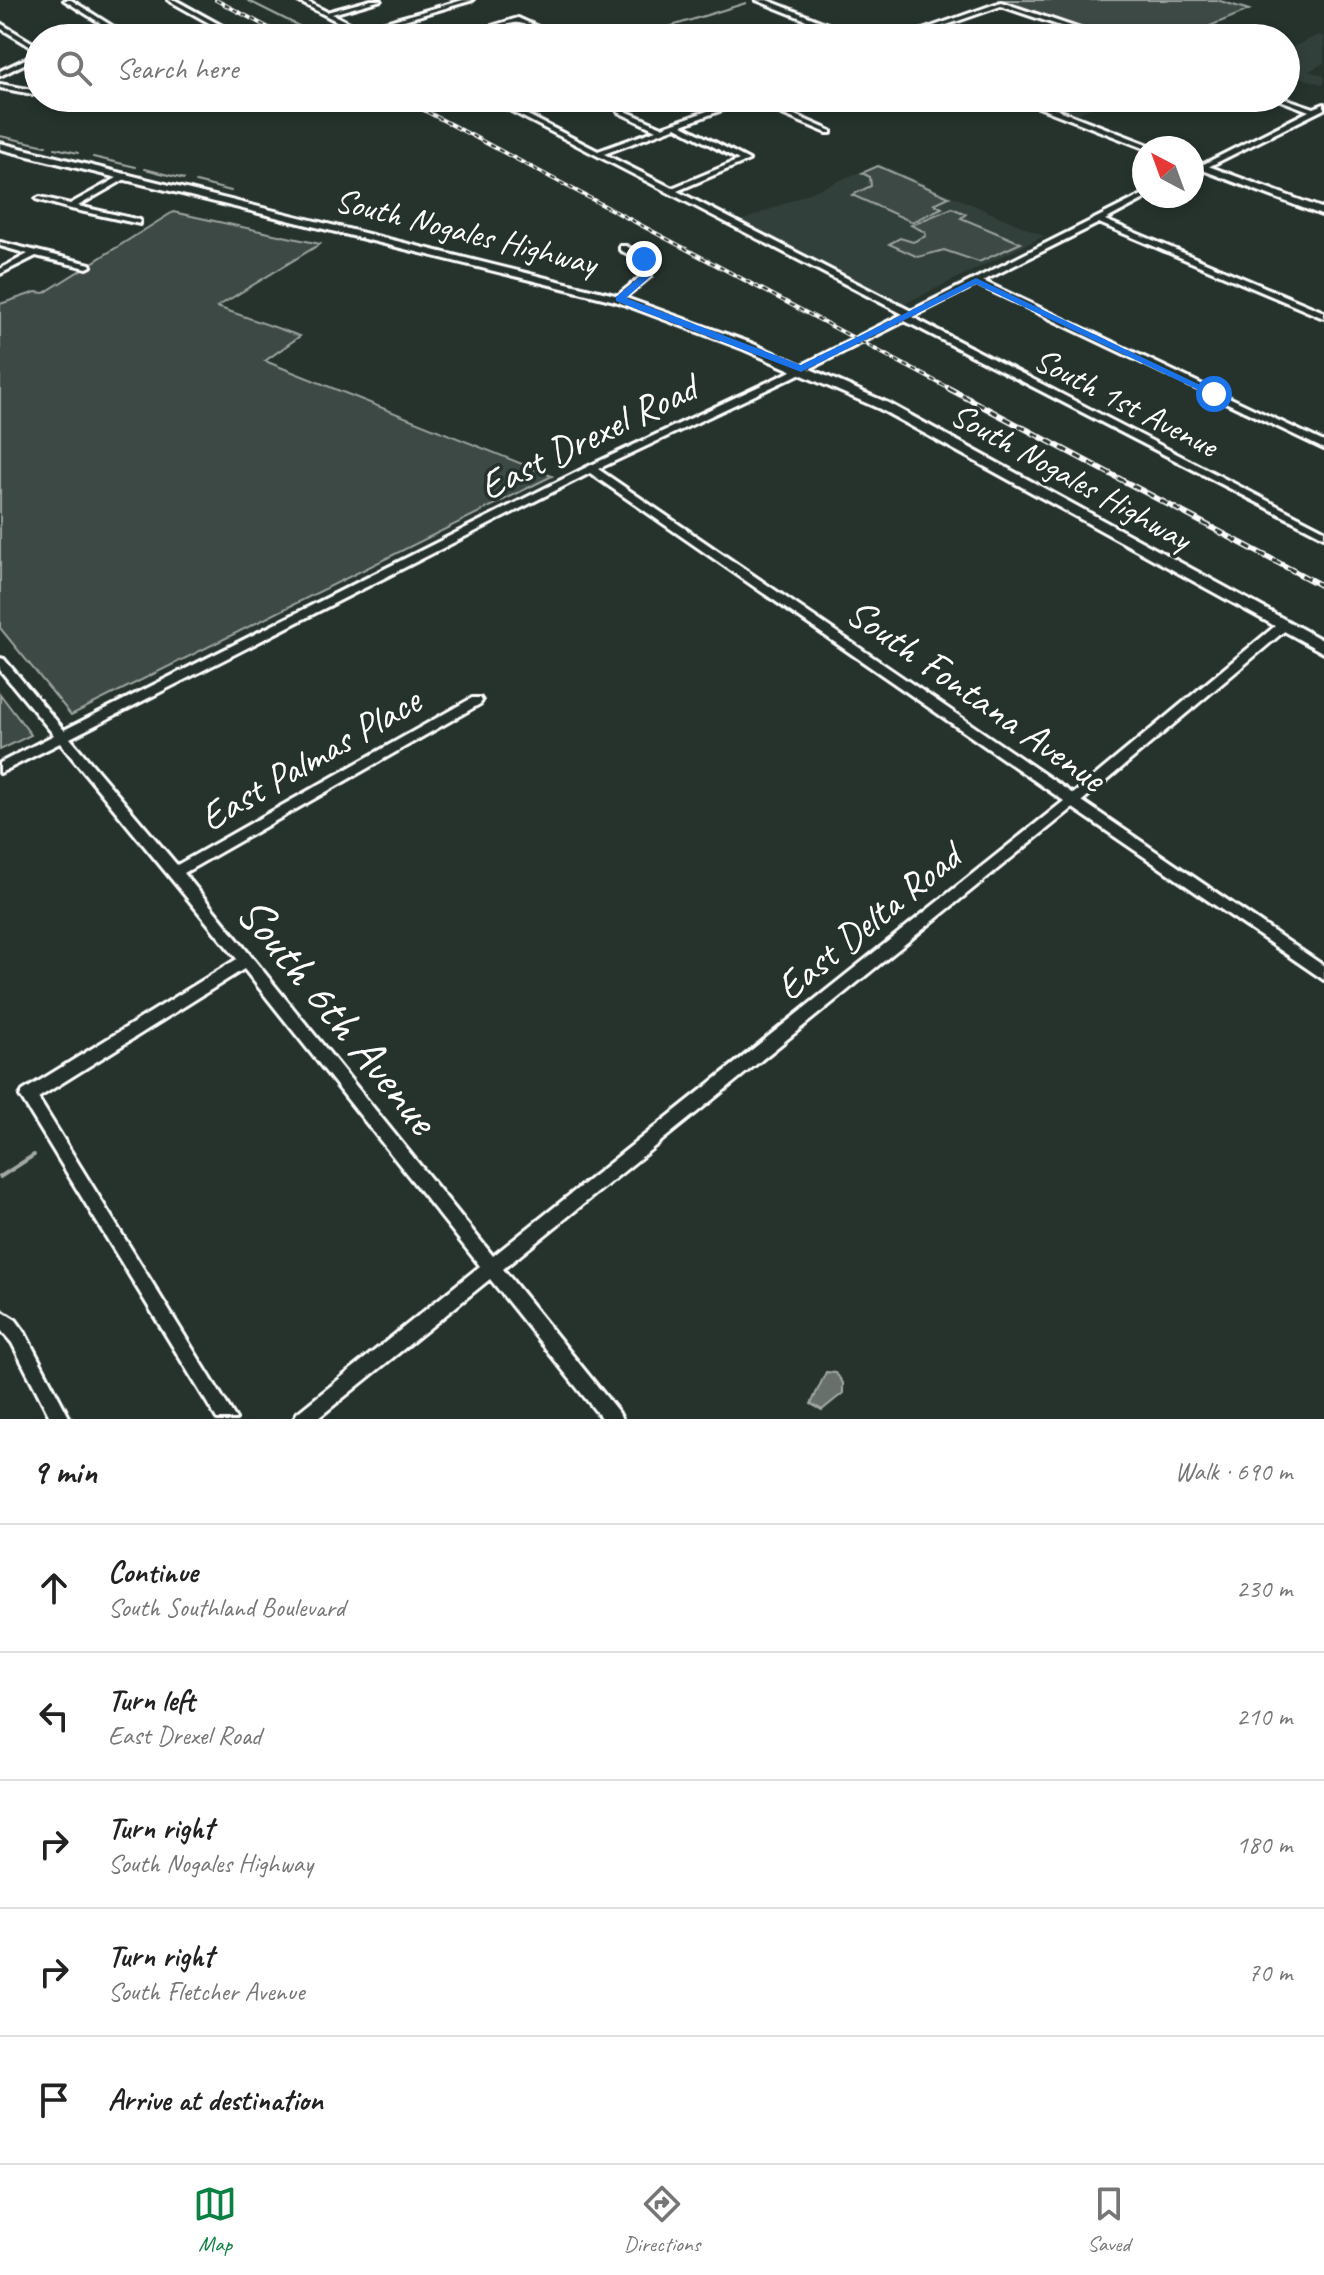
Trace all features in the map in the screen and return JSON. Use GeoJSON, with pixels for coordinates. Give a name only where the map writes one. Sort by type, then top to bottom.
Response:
{"type":"FeatureCollection","features":[{"type":"Feature","properties":{"kind":"main road"},"geometry":{"type":"LineString","coordinates":[[760,0],[823,24]]}},
{"type":"Feature","properties":{"kind":"main road"},"geometry":{"type":"LineString","coordinates":[[1057,112],[1132,140]]}},
{"type":"Feature","properties":{"kind":"main road","name":"South Nogales Highway"},"geometry":{"type":"LineString","coordinates":[[0,146],[619,299],[705,329],[801,369],[935,433],[1324,648]]}},
{"type":"Feature","properties":{"kind":"main road"},"geometry":{"type":"LineString","coordinates":[[1204,168],[1324,213]]}},
{"type":"Feature","properties":{"kind":"street"},"geometry":{"type":"LineString","coordinates":[[67,0],[106,24]]}},
{"type":"Feature","properties":{"kind":"street"},"geometry":{"type":"LineString","coordinates":[[171,0],[215,24]]}},
{"type":"Feature","properties":{"kind":"street"},"geometry":{"type":"LineString","coordinates":[[299,0],[346,24]]}},
{"type":"Feature","properties":{"kind":"street"},"geometry":{"type":"LineString","coordinates":[[326,14],[378,0]]}},
{"type":"Feature","properties":{"kind":"street"},"geometry":{"type":"LineString","coordinates":[[449,0],[457,4]]}},
{"type":"Feature","properties":{"kind":"street"},"geometry":{"type":"LineString","coordinates":[[385,24],[470,0]]}},
{"type":"Feature","properties":{"kind":"street"},"geometry":{"type":"LineString","coordinates":[[943,24],[1001,4],[1060,24]]}},
{"type":"Feature","properties":{"kind":"street"},"geometry":{"type":"LineString","coordinates":[[504,24],[518,20],[527,24]]}},
{"type":"Feature","properties":{"kind":"street"},"geometry":{"type":"LineString","coordinates":[[0,25],[24,42]]}},
{"type":"Feature","properties":{"kind":"street"},"geometry":{"type":"LineString","coordinates":[[0,74],[24,60]]}},
{"type":"Feature","properties":{"kind":"street"},"geometry":{"type":"LineString","coordinates":[[0,86],[24,90]]}},
{"type":"Feature","properties":{"kind":"street"},"geometry":{"type":"LineString","coordinates":[[1204,162],[1324,106]]}},
{"type":"Feature","properties":{"kind":"street"},"geometry":{"type":"LineString","coordinates":[[1300,107],[1324,117]]}},
{"type":"Feature","properties":{"kind":"street","name":"South 1st Avenue"},"geometry":{"type":"LineString","coordinates":[[516,112],[600,153],[1324,534]]}},
{"type":"Feature","properties":{"kind":"street"},"geometry":{"type":"LineString","coordinates":[[622,112],[660,129]]}},
{"type":"Feature","properties":{"kind":"street"},"geometry":{"type":"LineString","coordinates":[[600,153],[710,112]]}},
{"type":"Feature","properties":{"kind":"street"},"geometry":{"type":"LineString","coordinates":[[782,112],[829,132]]}},
{"type":"Feature","properties":{"kind":"street"},"geometry":{"type":"LineString","coordinates":[[672,191],[747,160],[675,124]]}},
{"type":"Feature","properties":{"kind":"street"},"geometry":{"type":"LineString","coordinates":[[71,207],[124,176]]}},
{"type":"Feature","properties":{"kind":"street"},"geometry":{"type":"LineString","coordinates":[[40,199],[137,222]]}},
{"type":"Feature","properties":{"kind":"street","name":"East Drexel Road"},"geometry":{"type":"LineString","coordinates":[[0,768],[591,469],[801,369],[1132,203]]}},
{"type":"Feature","properties":{"kind":"street"},"geometry":{"type":"LineString","coordinates":[[1099,220],[1324,315]]}},
{"type":"Feature","properties":{"kind":"street"},"geometry":{"type":"LineString","coordinates":[[0,244],[87,266]]}},
{"type":"Feature","properties":{"kind":"street"},"geometry":{"type":"LineString","coordinates":[[619,299],[647,276],[644,259],[623,248]]}},
{"type":"Feature","properties":{"kind":"street"},"geometry":{"type":"LineString","coordinates":[[0,272],[35,253]]}},
{"type":"Feature","properties":{"kind":"street"},"geometry":{"type":"LineString","coordinates":[[976,281],[1324,446]]}},
{"type":"Feature","properties":{"kind":"street","name":"South Fontana Avenue"},"geometry":{"type":"LineString","coordinates":[[591,469],[1324,974]]}},
{"type":"Feature","properties":{"kind":"street","name":"East Delta Road"},"geometry":{"type":"LineString","coordinates":[[303,1419],[1073,801],[1284,625]]}},
{"type":"Feature","properties":{"kind":"street","name":"South 6th Avenue"},"geometry":{"type":"LineString","coordinates":[[0,662],[60,738],[175,872],[613,1419]]}},
{"type":"Feature","properties":{"kind":"street","name":"East Palmas Place"},"geometry":{"type":"LineString","coordinates":[[175,872],[476,701]]}},
{"type":"Feature","properties":{"kind":"street"},"geometry":{"type":"LineString","coordinates":[[227,1419],[28,1096],[246,961]]}},
{"type":"Feature","properties":{"kind":"street"},"geometry":{"type":"LineString","coordinates":[[0,1319],[18,1337],[61,1419]]}},
{"type":"Feature","properties":{"kind":"shaded area"},"geometry":{"type":"Polygon","coordinates":[[[997,0],[1217,0],[1249,10],[1215,24],[1068,24],[997,0]]]}},
{"type":"Feature","properties":{"kind":"shaded area"},"geometry":{"type":"Polygon","coordinates":[[[1319,35],[1324,37],[1324,63],[1309,71],[1324,76],[1324,85],[1300,77],[1300,44],[1319,35]]]}},
{"type":"Feature","properties":{"kind":"shaded area"},"geometry":{"type":"Polygon","coordinates":[[[879,164],[1044,236],[904,304],[742,221],[879,164]]]}},
{"type":"Feature","properties":{"kind":"shaded area"},"geometry":{"type":"Polygon","coordinates":[[[878,166],[949,197],[934,204],[942,208],[912,222],[852,195],[871,186],[870,177],[862,173],[878,166]]]}},
{"type":"Feature","properties":{"kind":"shaded area"},"geometry":{"type":"Polygon","coordinates":[[[952,208],[966,214],[961,218],[1021,243],[979,262],[944,250],[918,257],[889,244],[900,238],[913,242],[926,236],[925,232],[911,225],[952,208]]]}},
{"type":"Feature","properties":{"kind":"shaded area"},"geometry":{"type":"Polygon","coordinates":[[[173,212],[320,244],[217,307],[300,336],[265,361],[552,476],[71,715],[0,628],[0,304],[36,292],[44,293],[173,212]]]}},
{"type":"Feature","properties":{"kind":"shaded area"},"geometry":{"type":"Polygon","coordinates":[[[0,694],[31,735],[0,750],[0,694]]]}},
{"type":"Feature","properties":{"kind":"shaded area"},"geometry":{"type":"Polygon","coordinates":[[[826,1372],[836,1373],[843,1383],[843,1393],[822,1410],[811,1404],[826,1372]]]}},
{"type":"Feature","properties":{"kind":"waterway"},"geometry":{"type":"LineString","coordinates":[[247,0],[295,24]]}},
{"type":"Feature","properties":{"kind":"waterway"},"geometry":{"type":"LineString","coordinates":[[678,24],[746,3]]}},
{"type":"Feature","properties":{"kind":"waterway"},"geometry":{"type":"LineString","coordinates":[[0,136],[46,146]]}},
{"type":"Feature","properties":{"kind":"waterway"},"geometry":{"type":"LineString","coordinates":[[55,148],[78,153]]}},
{"type":"Feature","properties":{"kind":"waterway"},"geometry":{"type":"LineString","coordinates":[[93,157],[136,167]]}},
{"type":"Feature","properties":{"kind":"waterway"},"geometry":{"type":"LineString","coordinates":[[145,169],[184,179]]}},
{"type":"Feature","properties":{"kind":"waterway"},"geometry":{"type":"LineString","coordinates":[[196,182],[231,191]]}},
{"type":"Feature","properties":{"kind":"waterway"},"geometry":{"type":"LineString","coordinates":[[0,1177],[34,1155]]}},
{"type":"Feature","properties":{"kind":"railway"},"geometry":{"type":"LineString","coordinates":[[216,0],[261,24]]}},
{"type":"Feature","properties":{"kind":"railway"},"geometry":{"type":"LineString","coordinates":[[427,112],[952,390]]}},
{"type":"Feature","properties":{"kind":"railway"},"geometry":{"type":"LineString","coordinates":[[948,388],[1324,587]]}},
{"type":"Feature","properties":{"kind":"route"},"geometry":{"type":"LineString","coordinates":[[644,259],[647,276],[619,299],[705,329],[801,369],[976,281],[1214,394]]}}]}
